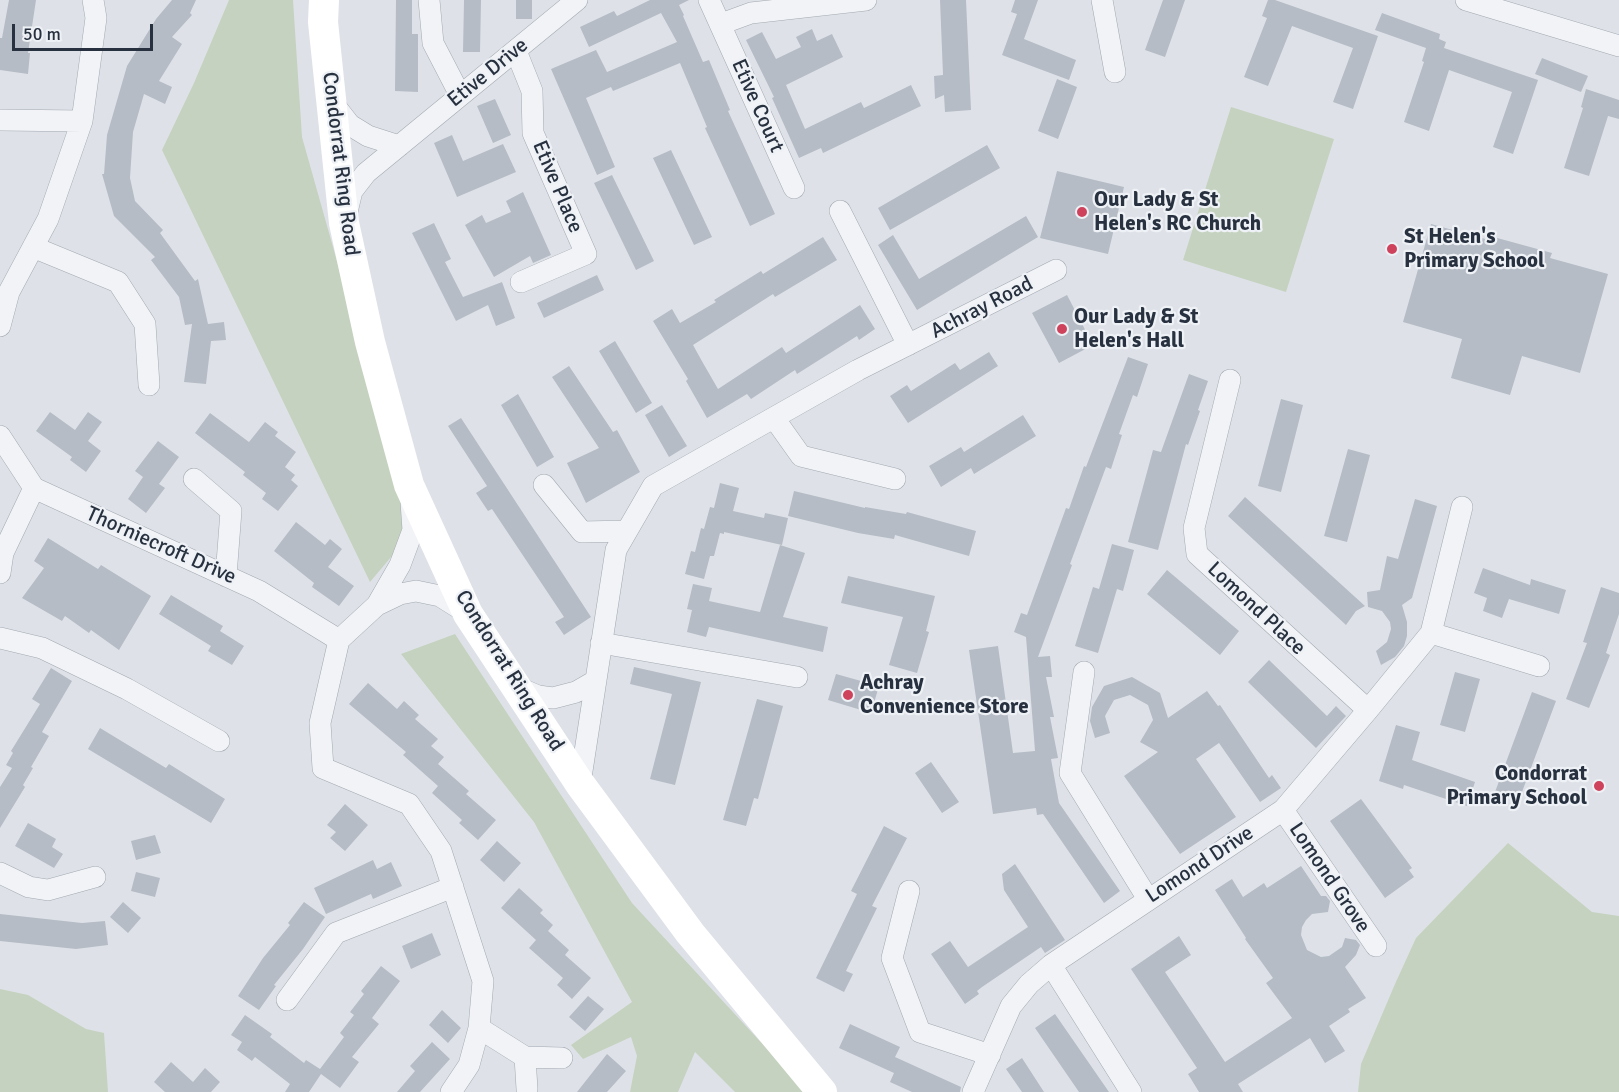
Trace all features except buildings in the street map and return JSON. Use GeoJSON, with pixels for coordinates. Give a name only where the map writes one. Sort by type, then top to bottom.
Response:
{"type":"FeatureCollection","features":[{"type":"Feature","properties":{"kind":"street"},"geometry":{"type":"LineString","coordinates":[[0,326],[9,292],[48,219],[82,121],[96,18],[93,0]]}},
{"type":"Feature","properties":{"kind":"street","name":"Condorrat Ring Road"},"geometry":{"type":"LineString","coordinates":[[324,0],[323,22],[344,223],[370,342],[410,486],[468,614],[580,784],[690,933],[822,1092]]}},
{"type":"Feature","properties":{"kind":"street"},"geometry":{"type":"LineString","coordinates":[[429,0],[433,43],[460,94]]}},
{"type":"Feature","properties":{"kind":"street","name":"Etive Drive"},"geometry":{"type":"LineString","coordinates":[[344,223],[352,191],[366,173],[577,0]]}},
{"type":"Feature","properties":{"kind":"street","name":"Etive Court"},"geometry":{"type":"LineString","coordinates":[[709,0],[794,188]]}},
{"type":"Feature","properties":{"kind":"street"},"geometry":{"type":"LineString","coordinates":[[721,24],[752,13],[866,0]]}},
{"type":"Feature","properties":{"kind":"street"},"geometry":{"type":"LineString","coordinates":[[1102,0],[1115,72]]}},
{"type":"Feature","properties":{"kind":"street"},"geometry":{"type":"LineString","coordinates":[[1466,0],[1619,46]]}},
{"type":"Feature","properties":{"kind":"street","name":"Etive Place"},"geometry":{"type":"LineString","coordinates":[[516,51],[532,92],[534,133],[586,254],[521,282]]}},
{"type":"Feature","properties":{"kind":"street"},"geometry":{"type":"LineString","coordinates":[[331,100],[350,125],[368,136],[399,146]]}},
{"type":"Feature","properties":{"kind":"street"},"geometry":{"type":"LineString","coordinates":[[0,120],[82,121]]}},
{"type":"Feature","properties":{"kind":"street","name":"Achray Road"},"geometry":{"type":"LineString","coordinates":[[840,211],[908,345]]}},
{"type":"Feature","properties":{"kind":"street"},"geometry":{"type":"LineString","coordinates":[[33,247],[118,282],[145,324],[149,385]]}},
{"type":"Feature","properties":{"kind":"street","name":"Achray Road"},"geometry":{"type":"LineString","coordinates":[[580,784],[616,550],[653,486],[858,370],[1056,270]]}},
{"type":"Feature","properties":{"kind":"street","name":"Lomond Place"},"geometry":{"type":"LineString","coordinates":[[1230,380],[1194,528],[1197,554],[1368,710]]}},
{"type":"Feature","properties":{"kind":"street"},"geometry":{"type":"LineString","coordinates":[[774,418],[801,456],[895,478]]}},
{"type":"Feature","properties":{"kind":"street"},"geometry":{"type":"LineString","coordinates":[[0,436],[34,488],[3,553],[0,573]]}},
{"type":"Feature","properties":{"kind":"street"},"geometry":{"type":"LineString","coordinates":[[194,479],[231,512],[226,576]]}},
{"type":"Feature","properties":{"kind":"street"},"geometry":{"type":"LineString","coordinates":[[544,485],[582,532],[627,531]]}},
{"type":"Feature","properties":{"kind":"street"},"geometry":{"type":"LineString","coordinates":[[377,605],[400,565],[413,530],[410,486]]}},
{"type":"Feature","properties":{"kind":"street","name":"Thorniecroft Drive"},"geometry":{"type":"LineString","coordinates":[[34,488],[259,591],[339,640]]}},
{"type":"Feature","properties":{"kind":"street","name":"Lomond Drive"},"geometry":{"type":"LineString","coordinates":[[973,1092],[1011,1006],[1029,984],[1051,965],[1283,810],[1368,710],[1431,633],[1462,507]]}},
{"type":"Feature","properties":{"kind":"street"},"geometry":{"type":"LineString","coordinates":[[451,1092],[469,1065],[479,1028],[483,981],[441,851],[409,804],[323,768],[320,723],[339,640],[377,605],[400,594],[416,591],[440,596],[468,614]]}},
{"type":"Feature","properties":{"kind":"street"},"geometry":{"type":"LineString","coordinates":[[1431,633],[1539,666]]}},
{"type":"Feature","properties":{"kind":"street"},"geometry":{"type":"LineString","coordinates":[[0,638],[42,648],[127,689],[219,741]]}},
{"type":"Feature","properties":{"kind":"street"},"geometry":{"type":"LineString","coordinates":[[601,643],[797,677]]}},
{"type":"Feature","properties":{"kind":"street"},"geometry":{"type":"LineString","coordinates":[[1084,672],[1070,773],[1148,899]]}},
{"type":"Feature","properties":{"kind":"street"},"geometry":{"type":"LineString","coordinates":[[518,687],[538,696],[554,698],[576,692],[595,681]]}},
{"type":"Feature","properties":{"kind":"street","name":"Lomond Grove"},"geometry":{"type":"LineString","coordinates":[[1283,810],[1376,946]]}},
{"type":"Feature","properties":{"kind":"street"},"geometry":{"type":"LineString","coordinates":[[0,873],[29,887],[48,890],[95,877]]}},
{"type":"Feature","properties":{"kind":"street"},"geometry":{"type":"LineString","coordinates":[[287,1000],[336,933],[453,888]]}},
{"type":"Feature","properties":{"kind":"street"},"geometry":{"type":"LineString","coordinates":[[909,891],[892,958],[920,1032],[990,1055]]}},
{"type":"Feature","properties":{"kind":"street"},"geometry":{"type":"LineString","coordinates":[[1051,965],[1131,1092]]}},
{"type":"Feature","properties":{"kind":"street"},"geometry":{"type":"LineString","coordinates":[[479,1028],[525,1057],[562,1058]]}},
{"type":"Feature","properties":{"kind":"street"},"geometry":{"type":"LineString","coordinates":[[525,1057],[527,1089]]}},
{"type":"Feature","properties":{"kind":"green space"},"geometry":{"type":"Polygon","coordinates":[[[229,0],[293,0],[302,137],[413,531],[370,582],[162,150],[194,83],[229,0]]]}},
{"type":"Feature","properties":{"kind":"green space"},"geometry":{"type":"Polygon","coordinates":[[[1231,107],[1334,139],[1286,292],[1183,260],[1231,107]]]}},
{"type":"Feature","properties":{"kind":"green space"},"geometry":{"type":"Polygon","coordinates":[[[455,634],[632,903],[807,1092],[735,1092],[695,1052],[678,1092],[630,1092],[637,1056],[631,1037],[583,1059],[571,1045],[632,1002],[534,822],[401,654],[455,634]]]}},
{"type":"Feature","properties":{"kind":"green space"},"geometry":{"type":"Polygon","coordinates":[[[1508,843],[1592,912],[1619,916],[1619,1092],[1358,1092],[1361,1064],[1416,938],[1508,843]]]}},
{"type":"Feature","properties":{"kind":"green space"},"geometry":{"type":"Polygon","coordinates":[[[0,989],[28,995],[86,1029],[104,1033],[108,1092],[0,1092],[0,989]]]}},
{"type":"Feature","properties":{"kind":"place","name":"Our Lady & St Helen's RC Church"},"geometry":{"type":"Point","coordinates":[1082,212]}},
{"type":"Feature","properties":{"kind":"place","name":"St Helen's Primary School"},"geometry":{"type":"Point","coordinates":[1392,249]}},
{"type":"Feature","properties":{"kind":"place","name":"Our Lady & St Helen's Hall"},"geometry":{"type":"Point","coordinates":[1062,329]}},
{"type":"Feature","properties":{"kind":"place","name":"Achray Convenience Store"},"geometry":{"type":"Point","coordinates":[848,695]}},
{"type":"Feature","properties":{"kind":"place","name":"Condorrat Primary School"},"geometry":{"type":"Point","coordinates":[1599,786]}}]}
